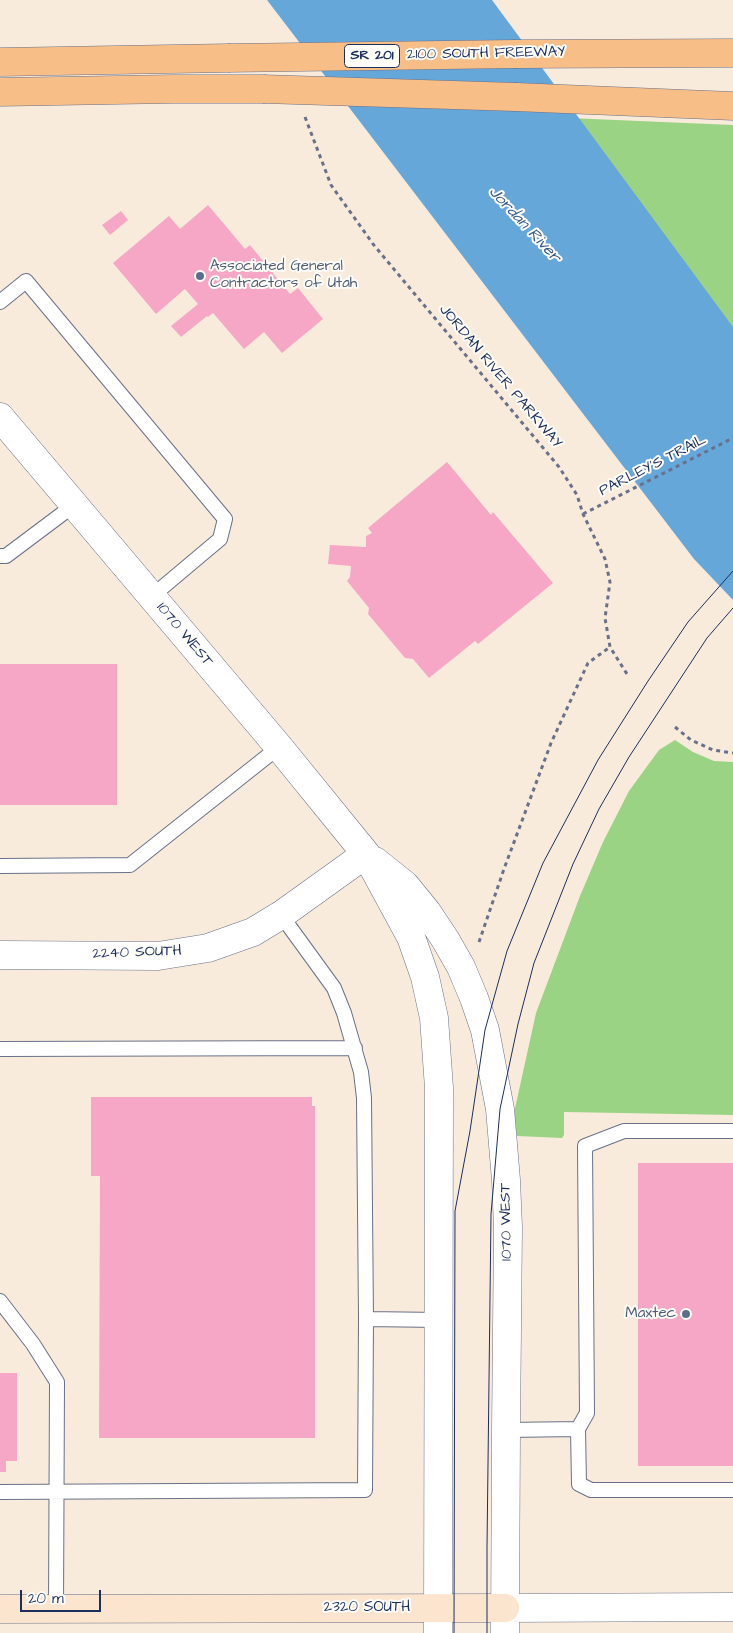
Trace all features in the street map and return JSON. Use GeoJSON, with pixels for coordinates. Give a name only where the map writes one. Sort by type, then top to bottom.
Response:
{"type":"FeatureCollection","features":[{"type":"Feature","properties":{"kind":"highway","name":"2100 SOUTH FREEWAY"},"geometry":{"type":"LineString","coordinates":[[0,62],[516,54],[733,53]]}},
{"type":"Feature","properties":{"kind":"highway"},"geometry":{"type":"LineString","coordinates":[[0,92],[263,89],[733,106]]}},
{"type":"Feature","properties":{"kind":"street","name":"1070 WEST"},"geometry":{"type":"LineString","coordinates":[[0,417],[279,747],[366,854],[410,937],[425,977],[434,1018],[439,1088],[438,1621]]}},
{"type":"Feature","properties":{"kind":"street","name":"1070 WEST"},"geometry":{"type":"LineString","coordinates":[[366,854],[405,885],[427,912],[445,939],[460,967],[474,998],[485,1030],[501,1118],[508,1227],[505,1621]]}},
{"type":"Feature","properties":{"kind":"street","name":"2240 SOUTH"},"geometry":{"type":"LineString","coordinates":[[0,955],[158,956],[208,948],[253,932],[281,915],[366,854]]}},
{"type":"Feature","properties":{"kind":"street","name":"2320 SOUTH"},"geometry":{"type":"LineString","coordinates":[[0,1609],[56,1609],[438,1621],[505,1621],[733,1607]]}},
{"type":"Feature","properties":{"kind":"lane"},"geometry":{"type":"LineString","coordinates":[[0,302],[26,281],[225,519],[220,539],[151,597]]}},
{"type":"Feature","properties":{"kind":"lane"},"geometry":{"type":"LineString","coordinates":[[0,556],[6,556],[74,505]]}},
{"type":"Feature","properties":{"kind":"lane"},"geometry":{"type":"LineString","coordinates":[[0,866],[130,865],[279,747]]}},
{"type":"Feature","properties":{"kind":"lane"},"geometry":{"type":"LineString","coordinates":[[0,1492],[365,1490],[364,1098],[361,1072],[344,1013],[334,988],[281,915]]}},
{"type":"Feature","properties":{"kind":"lane"},"geometry":{"type":"LineString","coordinates":[[0,1049],[355,1048]]}},
{"type":"Feature","properties":{"kind":"lane"},"geometry":{"type":"LineString","coordinates":[[733,1131],[624,1131],[586,1146],[587,1413],[578,1430],[579,1484],[591,1490],[733,1490]]}},
{"type":"Feature","properties":{"kind":"lane"},"geometry":{"type":"LineString","coordinates":[[0,1301],[33,1344],[57,1382],[56,1609]]}},
{"type":"Feature","properties":{"kind":"lane"},"geometry":{"type":"LineString","coordinates":[[366,1319],[440,1320]]}},
{"type":"Feature","properties":{"kind":"lane"},"geometry":{"type":"LineString","coordinates":[[506,1430],[578,1430]]}},
{"type":"Feature","properties":{"kind":"path","name":"JORDAN RIVER PARKWAY"},"geometry":{"type":"LineString","coordinates":[[304,115],[332,185],[373,244],[559,467],[576,495],[583,514],[600,547],[608,570],[610,582],[605,618],[610,647],[626,674]]}},
{"type":"Feature","properties":{"kind":"path","name":"PARLEY'S TRAIL"},"geometry":{"type":"LineString","coordinates":[[583,514],[733,438]]}},
{"type":"Feature","properties":{"kind":"path"},"geometry":{"type":"LineString","coordinates":[[460,967],[480,940],[551,743],[588,663],[610,647]]}},
{"type":"Feature","properties":{"kind":"path"},"geometry":{"type":"LineString","coordinates":[[675,727],[691,740],[713,750],[733,753]]}},
{"type":"Feature","properties":{"kind":"green space"},"geometry":{"type":"Polygon","coordinates":[[[522,116],[733,125],[733,346],[522,116]]]}},
{"type":"Feature","properties":{"kind":"green space"},"geometry":{"type":"Polygon","coordinates":[[[675,740],[693,752],[714,761],[733,762],[733,1115],[564,1112],[564,1135],[562,1138],[517,1136],[514,1113],[536,1013],[580,896],[603,842],[629,791],[659,750],[675,740]]]}},
{"type":"Feature","properties":{"kind":"water","name":"Jordan River"},"geometry":{"type":"Polygon","coordinates":[[[267,0],[492,0],[733,327],[733,600],[694,559],[267,0]]]}},
{"type":"Feature","properties":{"kind":"building","name":"Associated General Contractors of Utah"},"geometry":{"type":"Polygon","coordinates":[[[208,205],[245,249],[250,245],[290,294],[298,288],[323,319],[282,353],[264,332],[244,349],[213,313],[181,337],[171,326],[198,304],[185,289],[156,314],[113,263],[169,216],[180,229],[208,205]]]}},
{"type":"Feature","properties":{"kind":"building"},"geometry":{"type":"Polygon","coordinates":[[[121,211],[128,220],[110,235],[102,225],[121,211]]]}},
{"type":"Feature","properties":{"kind":"building"},"geometry":{"type":"Polygon","coordinates":[[[447,462],[491,515],[493,512],[553,583],[478,644],[475,641],[429,678],[413,659],[405,658],[368,614],[369,608],[347,581],[350,577],[351,566],[328,564],[330,545],[366,547],[366,536],[372,533],[368,528],[447,462]]]}},
{"type":"Feature","properties":{"kind":"building"},"geometry":{"type":"Polygon","coordinates":[[[0,664],[117,664],[117,805],[0,805],[0,664]]]}},
{"type":"Feature","properties":{"kind":"building"},"geometry":{"type":"Polygon","coordinates":[[[91,1097],[312,1097],[312,1106],[315,1106],[315,1438],[99,1438],[100,1176],[91,1176],[91,1097]]]}},
{"type":"Feature","properties":{"kind":"building","name":"Maxtec"},"geometry":{"type":"Polygon","coordinates":[[[638,1163],[733,1163],[733,1466],[638,1466],[638,1163]]]}},
{"type":"Feature","properties":{"kind":"building"},"geometry":{"type":"Polygon","coordinates":[[[0,1373],[17,1373],[17,1461],[6,1461],[6,1472],[0,1472],[0,1373]]]}},
{"type":"Feature","properties":{"kind":"tram line"},"geometry":{"type":"LineString","coordinates":[[454,1633],[455,1211],[470,1131],[485,1030],[507,951],[543,863],[598,760],[688,622],[733,571]]}},
{"type":"Feature","properties":{"kind":"tram line"},"geometry":{"type":"LineString","coordinates":[[487,1633],[491,1214],[500,1109],[518,1024],[534,963],[573,864],[599,809],[629,757],[707,638],[733,608]]}},
{"type":"Feature","properties":{"kind":"place","name":"Associated General Contractors of Utah"},"geometry":{"type":"Point","coordinates":[200,276]}},
{"type":"Feature","properties":{"kind":"place","name":"Maxtec"},"geometry":{"type":"Point","coordinates":[686,1314]}}]}
